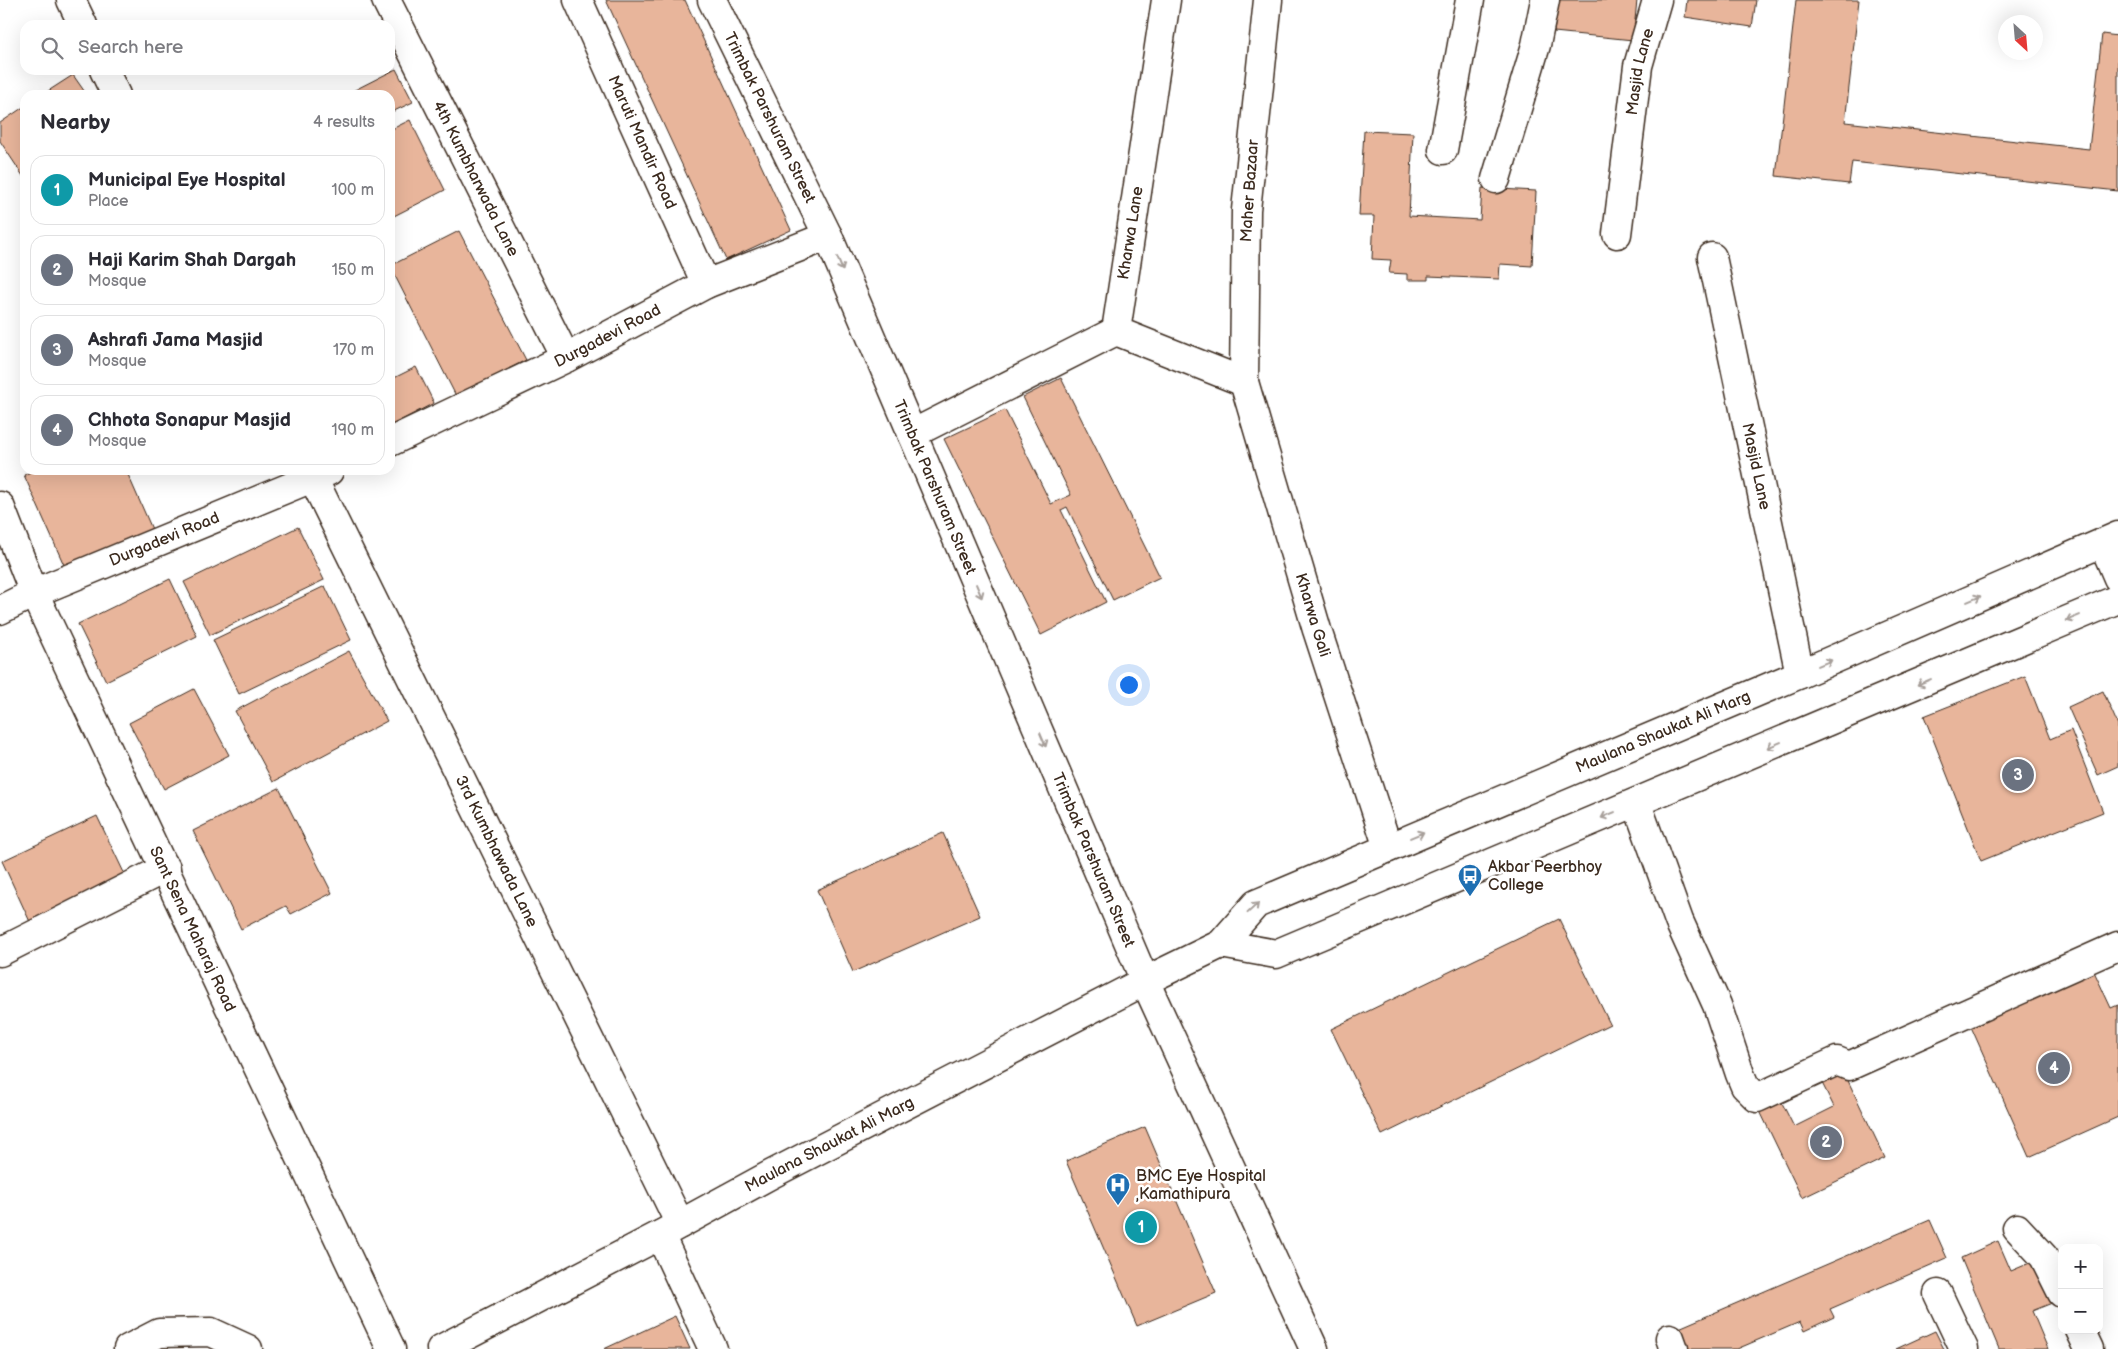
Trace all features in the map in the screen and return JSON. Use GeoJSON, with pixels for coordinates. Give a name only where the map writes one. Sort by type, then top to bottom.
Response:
{"type":"FeatureCollection","features":[{"type":"Feature","properties":{"kind":"street"},"geometry":{"type":"LineString","coordinates":[[71,0],[81,20]]}},
{"type":"Feature","properties":{"kind":"street","name":"4th Kumbharwada Lane"},"geometry":{"type":"LineString","coordinates":[[386,0],[566,358]]}},
{"type":"Feature","properties":{"kind":"street","name":"Maruti Mandir Road"},"geometry":{"type":"LineString","coordinates":[[578,0],[706,284]]}},
{"type":"Feature","properties":{"kind":"street","name":"Trimbak Parshuram Street"},"geometry":{"type":"LineString","coordinates":[[712,0],[828,236],[1145,981],[1314,1349]]}},
{"type":"Feature","properties":{"kind":"street","name":"Kharwa Lane"},"geometry":{"type":"LineString","coordinates":[[1116,331],[1166,0]]}},
{"type":"Feature","properties":{"kind":"street","name":"Maher Bazaar"},"geometry":{"type":"LineString","coordinates":[[1244,382],[1246,210],[1268,0]]}},
{"type":"Feature","properties":{"kind":"street"},"geometry":{"type":"LineString","coordinates":[[1443,150],[1470,0]]}},
{"type":"Feature","properties":{"kind":"street"},"geometry":{"type":"LineString","coordinates":[[1496,178],[1536,45],[1545,0]]}},
{"type":"Feature","properties":{"kind":"street","name":"Masjid Lane"},"geometry":{"type":"LineString","coordinates":[[1618,234],[1638,66],[1656,0]]}},
{"type":"Feature","properties":{"kind":"street"},"geometry":{"type":"LineString","coordinates":[[106,75],[114,90]]}},
{"type":"Feature","properties":{"kind":"street","name":"Durgadevi Road"},"geometry":{"type":"LineString","coordinates":[[395,440],[566,358],[706,284],[828,236]]}},
{"type":"Feature","properties":{"kind":"street","name":"Masjid Lane"},"geometry":{"type":"LineString","coordinates":[[1712,257],[1800,674]]}},
{"type":"Feature","properties":{"kind":"street"},"geometry":{"type":"LineString","coordinates":[[912,434],[1116,331],[1244,382]]}},
{"type":"Feature","properties":{"kind":"street","name":"Kharwa Gali"},"geometry":{"type":"LineString","coordinates":[[1244,382],[1317,630],[1388,848]]}},
{"type":"Feature","properties":{"kind":"street","name":"Durgadevi Road"},"geometry":{"type":"LineString","coordinates":[[0,610],[34,593],[312,475]]}},
{"type":"Feature","properties":{"kind":"street","name":"3rd Kumbhawada Lane"},"geometry":{"type":"LineString","coordinates":[[318,475],[670,1229],[713,1349]]}},
{"type":"Feature","properties":{"kind":"street","name":"Sant Sena Maharaj Road"},"geometry":{"type":"LineString","coordinates":[[0,506],[34,593],[166,868],[391,1349]]}},
{"type":"Feature","properties":{"kind":"street"},"geometry":{"type":"LineString","coordinates":[[2110,540],[2118,578]]}},
{"type":"Feature","properties":{"kind":"street","name":"Maulana Shaukat Ali Marg"},"geometry":{"type":"LineString","coordinates":[[441,1349],[770,1175],[1145,981],[1221,944],[1256,904],[1800,674],[2110,540]]}},
{"type":"Feature","properties":{"kind":"street"},"geometry":{"type":"LineString","coordinates":[[1221,944],[1276,954],[1637,804],[2118,599]]}},
{"type":"Feature","properties":{"kind":"street"},"geometry":{"type":"LineString","coordinates":[[1637,804],[1679,921],[1717,1005],[1740,1074],[1745,1086],[1757,1098],[1837,1061],[1849,1066],[2118,946]]}},
{"type":"Feature","properties":{"kind":"street"},"geometry":{"type":"LineString","coordinates":[[0,952],[166,868]]}},
{"type":"Feature","properties":{"kind":"street"},"geometry":{"type":"LineString","coordinates":[[2017,1228],[2044,1257],[2060,1289]]}},
{"type":"Feature","properties":{"kind":"street"},"geometry":{"type":"LineString","coordinates":[[1938,1294],[1964,1349]]}},
{"type":"Feature","properties":{"kind":"street"},"geometry":{"type":"LineString","coordinates":[[128,1349],[159,1334],[211,1332],[248,1349]]}},
{"type":"Feature","properties":{"kind":"street"},"geometry":{"type":"LineString","coordinates":[[2082,1334],[2089,1349]]}},
{"type":"Feature","properties":{"kind":"building"},"geometry":{"type":"Polygon","coordinates":[[[606,0],[685,0],[791,230],[726,260],[606,0]]]}},
{"type":"Feature","properties":{"kind":"building"},"geometry":{"type":"Polygon","coordinates":[[[1558,0],[1637,0],[1633,40],[1554,32],[1558,0]]]}},
{"type":"Feature","properties":{"kind":"building"},"geometry":{"type":"Polygon","coordinates":[[[1687,0],[1756,0],[1752,27],[1685,17],[1687,0]]]}},
{"type":"Feature","properties":{"kind":"building"},"geometry":{"type":"Polygon","coordinates":[[[1796,0],[1859,0],[1845,122],[2089,149],[2102,34],[2118,36],[2118,191],[1852,162],[1849,184],[1776,176],[1796,0]]]}},
{"type":"Feature","properties":{"kind":"building"},"geometry":{"type":"Polygon","coordinates":[[[395,70],[413,102],[395,111],[395,90],[355,90],[384,75],[395,75],[395,70]]]}},
{"type":"Feature","properties":{"kind":"building"},"geometry":{"type":"Polygon","coordinates":[[[73,75],[84,90],[50,90],[73,75]]]}},
{"type":"Feature","properties":{"kind":"building"},"geometry":{"type":"Polygon","coordinates":[[[20,109],[20,171],[0,141],[0,123],[20,109]]]}},
{"type":"Feature","properties":{"kind":"building"},"geometry":{"type":"Polygon","coordinates":[[[410,120],[445,190],[395,215],[395,128],[410,120]]]}},
{"type":"Feature","properties":{"kind":"building"},"geometry":{"type":"Polygon","coordinates":[[[1364,131],[1413,133],[1409,216],[1480,220],[1482,188],[1536,191],[1532,266],[1500,264],[1499,279],[1428,276],[1428,280],[1407,280],[1407,274],[1389,273],[1391,260],[1372,259],[1374,216],[1359,216],[1364,131]]]}},
{"type":"Feature","properties":{"kind":"building"},"geometry":{"type":"Polygon","coordinates":[[[459,231],[526,360],[456,396],[395,276],[395,263],[459,231]]]}},
{"type":"Feature","properties":{"kind":"building"},"geometry":{"type":"Polygon","coordinates":[[[416,367],[434,403],[395,423],[395,378],[416,367]]]}},
{"type":"Feature","properties":{"kind":"building"},"geometry":{"type":"Polygon","coordinates":[[[1061,378],[1160,577],[1113,600],[1067,507],[1061,510],[1106,602],[1041,635],[944,439],[1005,410],[1051,504],[1071,495],[1023,397],[1061,378]]]}},
{"type":"Feature","properties":{"kind":"building"},"geometry":{"type":"Polygon","coordinates":[[[24,475],[128,475],[155,536],[68,574],[24,475]]]}},
{"type":"Feature","properties":{"kind":"building"},"geometry":{"type":"Polygon","coordinates":[[[298,527],[324,580],[210,635],[184,582],[298,527]]]}},
{"type":"Feature","properties":{"kind":"building"},"geometry":{"type":"Polygon","coordinates":[[[170,579],[197,636],[106,681],[78,624],[170,579]]]}},
{"type":"Feature","properties":{"kind":"building"},"geometry":{"type":"Polygon","coordinates":[[[325,586],[351,640],[239,694],[213,640],[325,586]]]}},
{"type":"Feature","properties":{"kind":"building"},"geometry":{"type":"Polygon","coordinates":[[[349,651],[387,721],[273,782],[235,711],[349,651]]]}},
{"type":"Feature","properties":{"kind":"building"},"geometry":{"type":"Polygon","coordinates":[[[2025,676],[2050,739],[2071,730],[2103,812],[1981,861],[1924,716],[2025,676]]]}},
{"type":"Feature","properties":{"kind":"building"},"geometry":{"type":"Polygon","coordinates":[[[194,689],[229,755],[164,789],[129,723],[194,689]]]}},
{"type":"Feature","properties":{"kind":"building"},"geometry":{"type":"Polygon","coordinates":[[[2103,691],[2118,725],[2118,766],[2098,775],[2068,707],[2103,691]]]}},
{"type":"Feature","properties":{"kind":"building"},"geometry":{"type":"Polygon","coordinates":[[[279,788],[332,893],[291,914],[286,906],[241,929],[193,831],[279,788]]]}},
{"type":"Feature","properties":{"kind":"building"},"geometry":{"type":"Polygon","coordinates":[[[97,816],[127,879],[31,924],[2,861],[97,816]]]}},
{"type":"Feature","properties":{"kind":"building"},"geometry":{"type":"Polygon","coordinates":[[[943,833],[980,916],[853,972],[817,890],[943,833]]]}},
{"type":"Feature","properties":{"kind":"building"},"geometry":{"type":"Polygon","coordinates":[[[1559,919],[1610,1024],[1382,1135],[1331,1029],[1559,919]]]}},
{"type":"Feature","properties":{"kind":"building"},"geometry":{"type":"Polygon","coordinates":[[[2091,965],[2111,1008],[2118,1005],[2118,1117],[2029,1157],[1968,1020],[2091,965]]]}},
{"type":"Feature","properties":{"kind":"building"},"geometry":{"type":"Polygon","coordinates":[[[1840,1064],[1885,1158],[1802,1198],[1757,1105],[1778,1095],[1794,1127],[1834,1107],[1818,1075],[1840,1064]]]}},
{"type":"Feature","properties":{"kind":"building"},"geometry":{"type":"Polygon","coordinates":[[[1145,1127],[1216,1293],[1137,1326],[1066,1161],[1145,1127]]]}},
{"type":"Feature","properties":{"kind":"building"},"geometry":{"type":"Polygon","coordinates":[[[1930,1220],[1947,1258],[1830,1309],[1834,1317],[1804,1331],[1800,1322],[1737,1349],[1688,1349],[1679,1328],[1930,1220]]]}},
{"type":"Feature","properties":{"kind":"building"},"geometry":{"type":"Polygon","coordinates":[[[1998,1241],[2011,1271],[2044,1257],[2058,1290],[2058,1301],[2032,1311],[2048,1349],[1999,1349],[1961,1258],[1998,1241]]]}},
{"type":"Feature","properties":{"kind":"building"},"geometry":{"type":"Polygon","coordinates":[[[675,1316],[690,1349],[604,1349],[675,1316]]]}},
{"type":"Feature","properties":{"kind":"building"},"geometry":{"type":"Polygon","coordinates":[[[1935,1331],[1944,1349],[1896,1349],[1935,1331]]]}},
{"type":"Feature","properties":{"kind":"place","name":"Ashrafi Jama Masjid"},"geometry":{"type":"Point","coordinates":[2018,775]}},
{"type":"Feature","properties":{"kind":"place","name":"Akbar Peerbhoy College"},"geometry":{"type":"Point","coordinates":[1470,897]}},
{"type":"Feature","properties":{"kind":"place","name":"Chhota Sonapur Masjid"},"geometry":{"type":"Point","coordinates":[2054,1068]}},
{"type":"Feature","properties":{"kind":"place","name":"Haji Karim Shah Dargah"},"geometry":{"type":"Point","coordinates":[1826,1142]}},
{"type":"Feature","properties":{"kind":"place","name":"BMC Eye Hospital ,Kamathipura"},"geometry":{"type":"Point","coordinates":[1118,1206]}},
{"type":"Feature","properties":{"kind":"place","name":"Municipal Eye Hospital"},"geometry":{"type":"Point","coordinates":[1141,1227]}}]}
